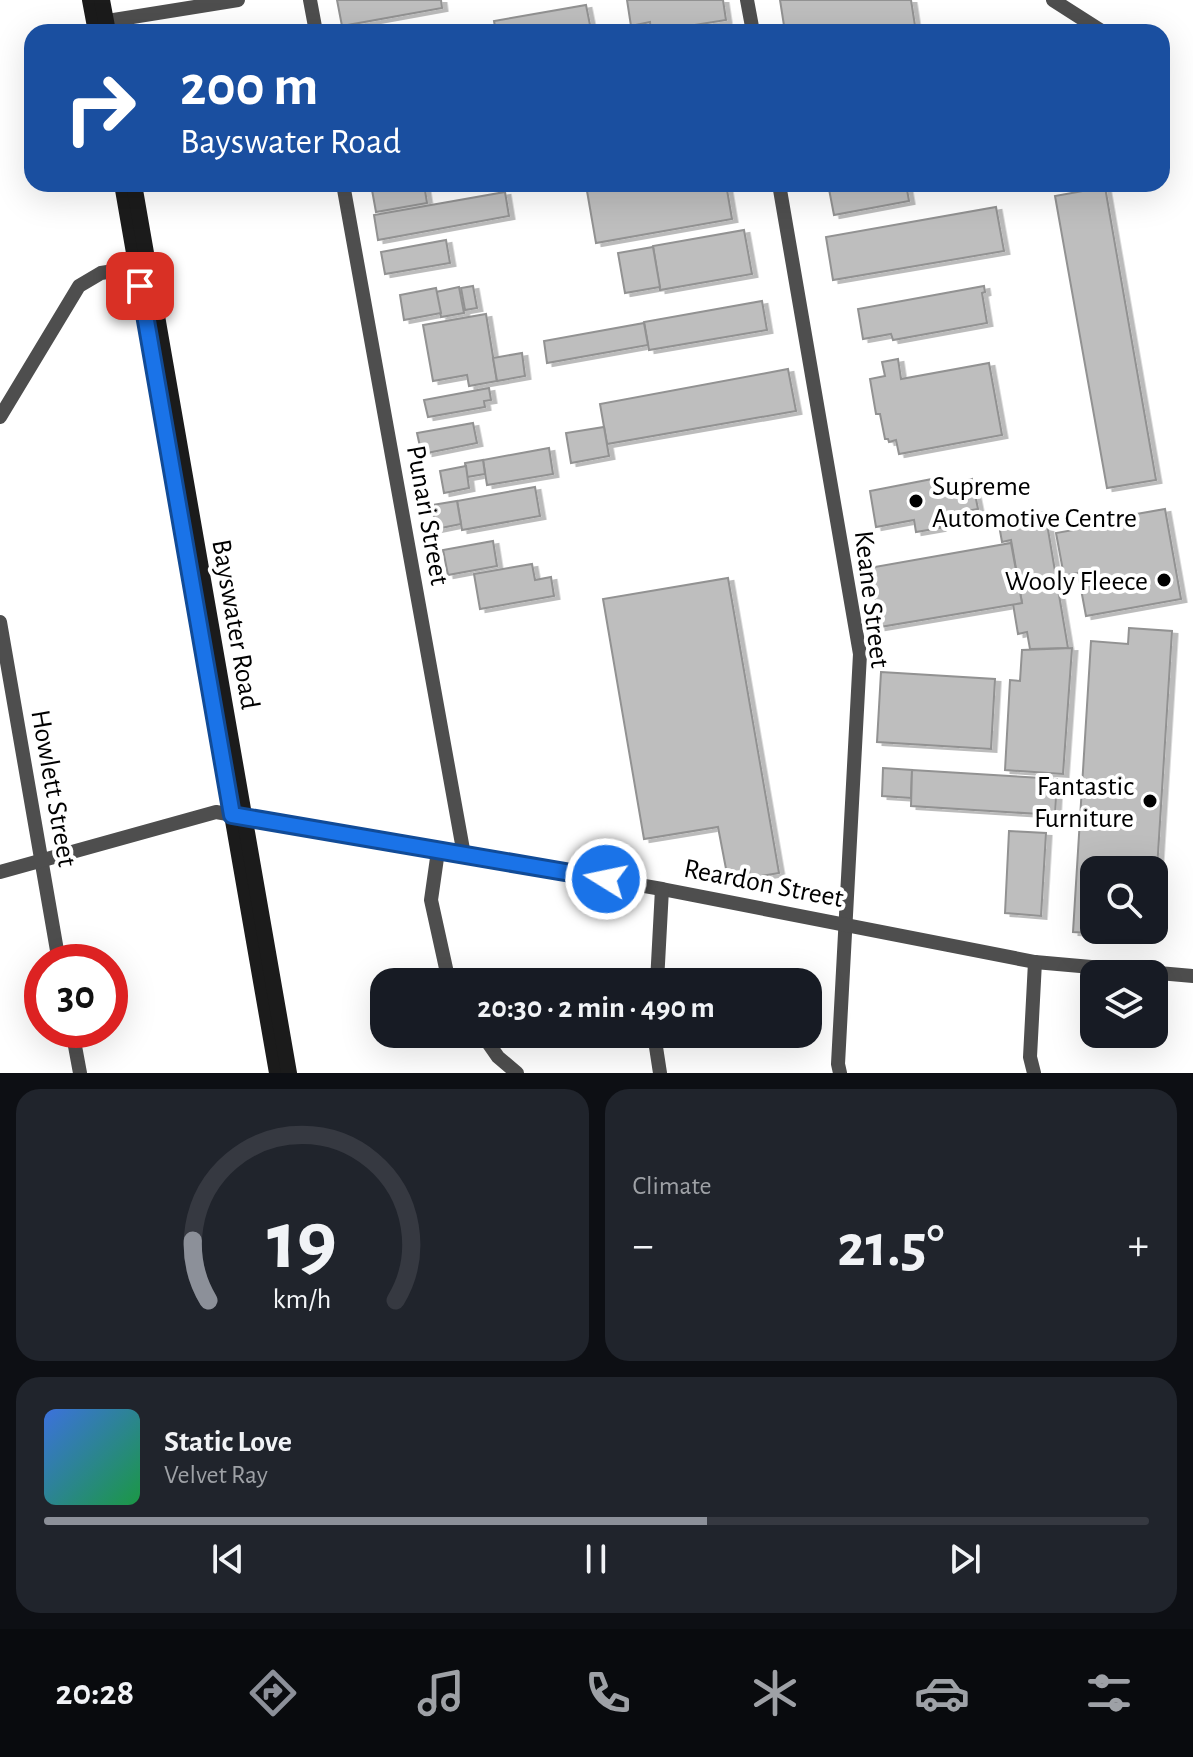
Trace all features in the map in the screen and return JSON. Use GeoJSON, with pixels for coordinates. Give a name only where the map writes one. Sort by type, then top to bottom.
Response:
{"type":"FeatureCollection","features":[{"type":"Feature","properties":{"kind":"main road"},"geometry":{"type":"LineString","coordinates":[[90,0],[100,24]]}},
{"type":"Feature","properties":{"kind":"main road"},"geometry":{"type":"LineString","coordinates":[[101,24],[102,0]]}},
{"type":"Feature","properties":{"kind":"main road","name":"Bayswater Road"},"geometry":{"type":"LineString","coordinates":[[124,192],[143,267]]}},
{"type":"Feature","properties":{"kind":"main road","name":"Bayswater Road"},"geometry":{"type":"LineString","coordinates":[[135,192],[143,267],[239,817],[289,1073]]}},
{"type":"Feature","properties":{"kind":"main road","name":"Bayswater Road"},"geometry":{"type":"LineString","coordinates":[[239,817],[277,1073]]}},
{"type":"Feature","properties":{"kind":"street"},"geometry":{"type":"LineString","coordinates":[[116,24],[238,0]]}},
{"type":"Feature","properties":{"kind":"street"},"geometry":{"type":"LineString","coordinates":[[310,0],[314,24]]}},
{"type":"Feature","properties":{"kind":"street"},"geometry":{"type":"LineString","coordinates":[[747,0],[752,24]]}},
{"type":"Feature","properties":{"kind":"street"},"geometry":{"type":"LineString","coordinates":[[1053,0],[1090,24]]}},
{"type":"Feature","properties":{"kind":"street","name":"Punari Street"},"geometry":{"type":"LineString","coordinates":[[344,192],[464,855]]}},
{"type":"Feature","properties":{"kind":"street","name":"Keane Street"},"geometry":{"type":"LineString","coordinates":[[780,192],[860,654],[844,924],[840,1073]]}},
{"type":"Feature","properties":{"kind":"street"},"geometry":{"type":"LineString","coordinates":[[1,415],[79,286],[101,273],[143,267]]}},
{"type":"Feature","properties":{"kind":"street","name":"Howlett Street"},"geometry":{"type":"LineString","coordinates":[[0,622],[56,944]]}},
{"type":"Feature","properties":{"kind":"street","name":"Reardon Street"},"geometry":{"type":"LineString","coordinates":[[0,872],[216,812],[662,889],[1035,962],[1193,976]]}},
{"type":"Feature","properties":{"kind":"street"},"geometry":{"type":"LineString","coordinates":[[438,851],[431,900],[446,968]]}},
{"type":"Feature","properties":{"kind":"street"},"geometry":{"type":"LineString","coordinates":[[658,968],[662,889]]}},
{"type":"Feature","properties":{"kind":"street"},"geometry":{"type":"LineString","coordinates":[[1034,1073],[1030,1057],[1035,962]]}},
{"type":"Feature","properties":{"kind":"street"},"geometry":{"type":"LineString","coordinates":[[75,1048],[80,1073]]}},
{"type":"Feature","properties":{"kind":"street"},"geometry":{"type":"LineString","coordinates":[[492,1048],[517,1073]]}},
{"type":"Feature","properties":{"kind":"street"},"geometry":{"type":"LineString","coordinates":[[656,1048],[660,1073]]}},
{"type":"Feature","properties":{"kind":"building"},"geometry":{"type":"Polygon","coordinates":[[[337,0],[441,0],[442,8],[342,24],[337,0]]]}},
{"type":"Feature","properties":{"kind":"building"},"geometry":{"type":"Polygon","coordinates":[[[627,0],[723,0],[726,20],[701,24],[631,24],[627,0]]]}},
{"type":"Feature","properties":{"kind":"building"},"geometry":{"type":"Polygon","coordinates":[[[780,0],[911,0],[915,24],[784,24],[780,0]]]}},
{"type":"Feature","properties":{"kind":"building"},"geometry":{"type":"Polygon","coordinates":[[[586,5],[590,24],[495,24],[494,21],[586,5]]]}},
{"type":"Feature","properties":{"kind":"building"},"geometry":{"type":"Polygon","coordinates":[[[372,192],[425,192],[427,203],[376,212],[372,192]]]}},
{"type":"Feature","properties":{"kind":"building"},"geometry":{"type":"Polygon","coordinates":[[[505,192],[509,216],[378,240],[374,215],[505,192]]]}},
{"type":"Feature","properties":{"kind":"building"},"geometry":{"type":"Polygon","coordinates":[[[587,192],[727,192],[732,219],[596,243],[587,192]]]}},
{"type":"Feature","properties":{"kind":"building"},"geometry":{"type":"Polygon","coordinates":[[[830,192],[907,192],[909,201],[834,215],[830,192]]]}},
{"type":"Feature","properties":{"kind":"building"},"geometry":{"type":"Polygon","coordinates":[[[1106,192],[1156,480],[1107,488],[1055,196],[1106,192]]]}},
{"type":"Feature","properties":{"kind":"building"},"geometry":{"type":"Polygon","coordinates":[[[996,207],[1004,251],[833,280],[826,237],[996,207]]]}},
{"type":"Feature","properties":{"kind":"building"},"geometry":{"type":"Polygon","coordinates":[[[744,230],[752,274],[660,290],[653,246],[744,230]]]}},
{"type":"Feature","properties":{"kind":"building"},"geometry":{"type":"Polygon","coordinates":[[[446,240],[450,263],[385,274],[381,252],[446,240]]]}},
{"type":"Feature","properties":{"kind":"building"},"geometry":{"type":"Polygon","coordinates":[[[653,247],[660,287],[625,293],[618,253],[653,247]]]}},
{"type":"Feature","properties":{"kind":"building"},"geometry":{"type":"Polygon","coordinates":[[[473,286],[477,308],[465,310],[461,288],[473,286]]]}},
{"type":"Feature","properties":{"kind":"building"},"geometry":{"type":"Polygon","coordinates":[[[984,286],[985,292],[982,293],[987,323],[893,340],[891,334],[863,339],[858,309],[984,286]]]}},
{"type":"Feature","properties":{"kind":"building"},"geometry":{"type":"Polygon","coordinates":[[[459,287],[464,313],[441,317],[436,292],[459,287]]]}},
{"type":"Feature","properties":{"kind":"building"},"geometry":{"type":"Polygon","coordinates":[[[436,288],[441,313],[404,320],[400,295],[436,288]]]}},
{"type":"Feature","properties":{"kind":"building"},"geometry":{"type":"Polygon","coordinates":[[[762,301],[767,330],[649,350],[644,322],[762,301]]]}},
{"type":"Feature","properties":{"kind":"building"},"geometry":{"type":"Polygon","coordinates":[[[486,314],[497,381],[469,386],[467,375],[433,381],[423,325],[486,314]]]}},
{"type":"Feature","properties":{"kind":"building"},"geometry":{"type":"Polygon","coordinates":[[[644,323],[648,345],[547,363],[544,341],[644,323]]]}},
{"type":"Feature","properties":{"kind":"building"},"geometry":{"type":"Polygon","coordinates":[[[522,353],[525,376],[497,381],[493,358],[522,353]]]}},
{"type":"Feature","properties":{"kind":"building"},"geometry":{"type":"Polygon","coordinates":[[[898,359],[901,379],[989,363],[1002,435],[899,454],[896,440],[889,442],[885,439],[880,414],[876,414],[870,379],[885,376],[882,362],[898,359]]]}},
{"type":"Feature","properties":{"kind":"building"},"geometry":{"type":"Polygon","coordinates":[[[788,369],[796,411],[607,444],[600,404],[788,369]]]}},
{"type":"Feature","properties":{"kind":"building"},"geometry":{"type":"Polygon","coordinates":[[[489,388],[491,400],[484,401],[485,407],[428,417],[424,400],[489,388]]]}},
{"type":"Feature","properties":{"kind":"building"},"geometry":{"type":"Polygon","coordinates":[[[473,423],[477,443],[427,453],[427,450],[421,451],[417,433],[473,423]]]}},
{"type":"Feature","properties":{"kind":"building"},"geometry":{"type":"Polygon","coordinates":[[[604,427],[609,456],[571,463],[566,433],[604,427]]]}},
{"type":"Feature","properties":{"kind":"building"},"geometry":{"type":"Polygon","coordinates":[[[549,448],[553,474],[487,485],[483,460],[549,448]]]}},
{"type":"Feature","properties":{"kind":"building"},"geometry":{"type":"Polygon","coordinates":[[[483,460],[485,474],[467,477],[465,463],[483,460]]]}},
{"type":"Feature","properties":{"kind":"building"},"geometry":{"type":"Polygon","coordinates":[[[466,466],[469,488],[444,493],[440,471],[466,466]]]}},
{"type":"Feature","properties":{"kind":"building"},"geometry":{"type":"Polygon","coordinates":[[[932,479],[933,486],[972,479],[978,509],[938,516],[940,528],[916,532],[914,520],[876,527],[870,491],[932,479]]]}},
{"type":"Feature","properties":{"kind":"building"},"geometry":{"type":"Polygon","coordinates":[[[535,487],[540,516],[462,530],[457,501],[535,487]]]}},
{"type":"Feature","properties":{"kind":"building"},"geometry":{"type":"Polygon","coordinates":[[[457,501],[461,524],[436,529],[432,505],[457,501]]]}},
{"type":"Feature","properties":{"kind":"building"},"geometry":{"type":"Polygon","coordinates":[[[1165,509],[1181,599],[1086,616],[1078,573],[1064,576],[1056,533],[1085,528],[1085,523],[1165,509]]]}},
{"type":"Feature","properties":{"kind":"building"},"geometry":{"type":"Polygon","coordinates":[[[1045,512],[1068,648],[1030,649],[1027,632],[1018,634],[1013,604],[1022,603],[1011,540],[1002,542],[999,525],[1008,523],[1007,519],[1045,512]]]}},
{"type":"Feature","properties":{"kind":"building"},"geometry":{"type":"Polygon","coordinates":[[[493,541],[497,566],[448,575],[443,550],[493,541]]]}},
{"type":"Feature","properties":{"kind":"building"},"geometry":{"type":"Polygon","coordinates":[[[1011,543],[1022,603],[880,627],[869,568],[1011,543]]]}},
{"type":"Feature","properties":{"kind":"building"},"geometry":{"type":"Polygon","coordinates":[[[532,564],[535,580],[551,577],[554,596],[480,609],[474,574],[532,564]]]}},
{"type":"Feature","properties":{"kind":"building"},"geometry":{"type":"Polygon","coordinates":[[[728,578],[779,873],[750,878],[749,870],[727,874],[718,827],[644,839],[603,599],[728,578]]]}},
{"type":"Feature","properties":{"kind":"building"},"geometry":{"type":"Polygon","coordinates":[[[1129,628],[1172,631],[1158,856],[1080,856],[1080,932],[1073,932],[1091,641],[1128,644],[1129,628]]]}},
{"type":"Feature","properties":{"kind":"building"},"geometry":{"type":"Polygon","coordinates":[[[1072,648],[1063,774],[1005,770],[1010,680],[1020,681],[1022,650],[1072,648]]]}},
{"type":"Feature","properties":{"kind":"building"},"geometry":{"type":"Polygon","coordinates":[[[881,672],[995,679],[991,749],[877,742],[881,672]]]}},
{"type":"Feature","properties":{"kind":"building"},"geometry":{"type":"Polygon","coordinates":[[[883,768],[912,770],[911,798],[882,796],[883,768]]]}},
{"type":"Feature","properties":{"kind":"building"},"geometry":{"type":"Polygon","coordinates":[[[912,770],[1057,779],[1055,815],[911,806],[912,770]]]}},
{"type":"Feature","properties":{"kind":"building"},"geometry":{"type":"Polygon","coordinates":[[[1009,831],[1046,833],[1041,916],[1005,913],[1009,831]]]}},
{"type":"Feature","properties":{"kind":"place","name":"Supreme Automotive Centre"},"geometry":{"type":"Point","coordinates":[916,501]}},
{"type":"Feature","properties":{"kind":"place","name":"Wooly Fleece"},"geometry":{"type":"Point","coordinates":[1164,580]}},
{"type":"Feature","properties":{"kind":"place","name":"Fantastic Furniture"},"geometry":{"type":"Point","coordinates":[1150,801]}},
{"type":"Feature","properties":{"kind":"route"},"geometry":{"type":"LineString","coordinates":[[140,286],[232,815],[606,879]]}}]}
